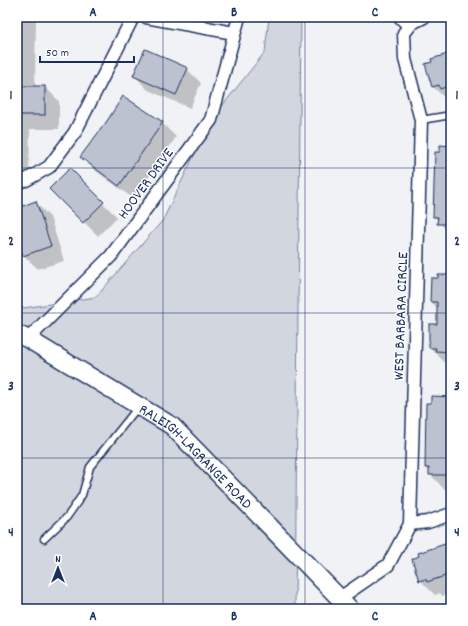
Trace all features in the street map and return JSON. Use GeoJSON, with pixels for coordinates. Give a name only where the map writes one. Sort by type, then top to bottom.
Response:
{"type":"FeatureCollection","features":[{"type":"Feature","properties":{"kind":"main road","name":"RALEIGH-LAGRANGE ROAD"},"geometry":{"type":"LineString","coordinates":[[23,336],[172,426],[345,603]]}},
{"type":"Feature","properties":{"kind":"street"},"geometry":{"type":"LineString","coordinates":[[17,182],[26,180],[49,167],[75,132],[132,17]]}},
{"type":"Feature","properties":{"kind":"street"},"geometry":{"type":"LineString","coordinates":[[146,17],[164,18],[234,33]]}},
{"type":"Feature","properties":{"kind":"street","name":"HOOVER DRIVE"},"geometry":{"type":"LineString","coordinates":[[23,336],[111,256],[211,120],[239,17]]}},
{"type":"Feature","properties":{"kind":"street"},"geometry":{"type":"LineString","coordinates":[[400,17],[409,26],[424,17]]}},
{"type":"Feature","properties":{"kind":"street","name":"WEST BARBARA CIRCLE"},"geometry":{"type":"LineString","coordinates":[[345,603],[388,564],[410,524],[421,120],[405,59],[404,33],[409,26]]}},
{"type":"Feature","properties":{"kind":"street"},"geometry":{"type":"LineString","coordinates":[[410,524],[428,522],[451,514]]}},
{"type":"Feature","properties":{"kind":"lane"},"geometry":{"type":"LineString","coordinates":[[421,120],[451,115]]}},
{"type":"Feature","properties":{"kind":"lane"},"geometry":{"type":"LineString","coordinates":[[44,539],[70,512],[82,495],[90,467],[139,406]]}},
{"type":"Feature","properties":{"kind":"shaded area"},"geometry":{"type":"Polygon","coordinates":[[[269,17],[301,17],[295,609],[17,609],[17,309],[96,297],[163,220],[211,120],[265,52],[269,17]]]}},
{"type":"Feature","properties":{"kind":"building"},"geometry":{"type":"Polygon","coordinates":[[[145,49],[188,68],[176,95],[133,76],[145,49]]]}},
{"type":"Feature","properties":{"kind":"building"},"geometry":{"type":"Polygon","coordinates":[[[451,53],[451,85],[440,89],[439,85],[432,87],[425,64],[432,62],[431,59],[451,53]]]}},
{"type":"Feature","properties":{"kind":"building"},"geometry":{"type":"Polygon","coordinates":[[[17,86],[45,86],[45,115],[17,115],[17,86]]]}},
{"type":"Feature","properties":{"kind":"building"},"geometry":{"type":"Polygon","coordinates":[[[123,96],[163,122],[119,186],[80,157],[107,121],[123,96]]]}},
{"type":"Feature","properties":{"kind":"building"},"geometry":{"type":"Polygon","coordinates":[[[440,145],[451,146],[451,224],[437,224],[438,217],[433,217],[435,152],[440,152],[440,145]]]}},
{"type":"Feature","properties":{"kind":"building"},"geometry":{"type":"Polygon","coordinates":[[[70,168],[104,202],[83,223],[49,189],[70,168]]]}},
{"type":"Feature","properties":{"kind":"building"},"geometry":{"type":"Polygon","coordinates":[[[36,201],[51,246],[23,256],[17,238],[17,208],[36,201]]]}},
{"type":"Feature","properties":{"kind":"building"},"geometry":{"type":"Polygon","coordinates":[[[438,275],[451,275],[451,352],[435,351],[436,348],[429,348],[429,324],[437,324],[437,302],[430,302],[431,278],[438,278],[438,275]]]}},
{"type":"Feature","properties":{"kind":"building"},"geometry":{"type":"Polygon","coordinates":[[[431,396],[451,397],[451,475],[429,475],[429,468],[425,468],[426,403],[431,403],[431,396]]]}},
{"type":"Feature","properties":{"kind":"building"},"geometry":{"type":"Polygon","coordinates":[[[451,542],[451,574],[427,582],[426,579],[419,581],[412,559],[419,556],[418,553],[451,542]]]}}]}
